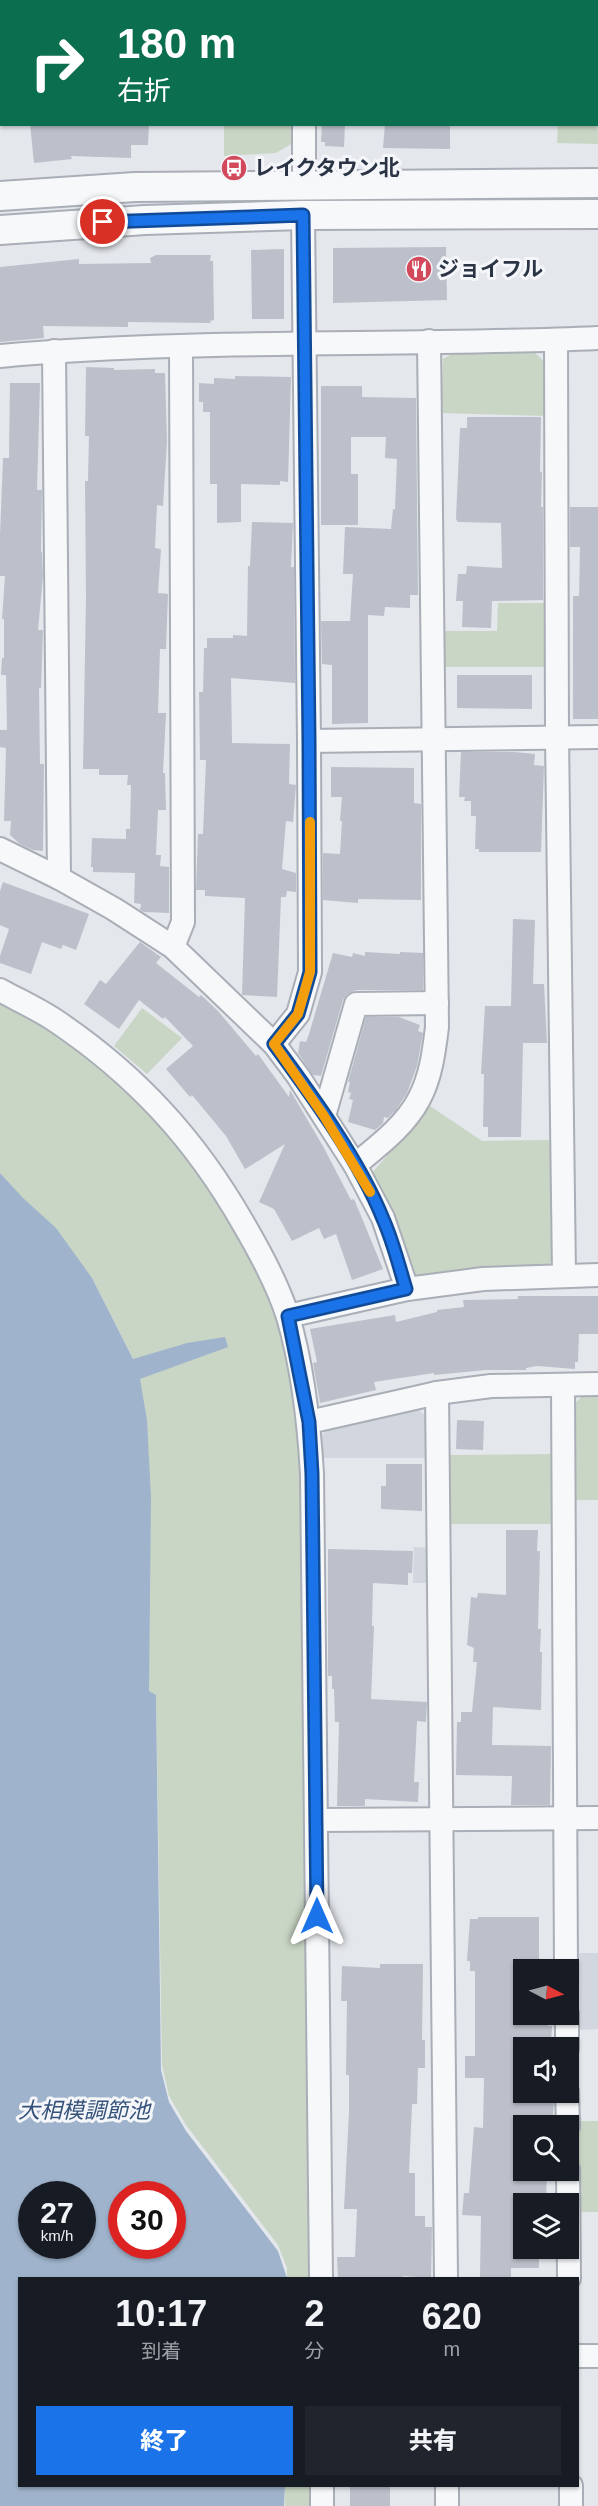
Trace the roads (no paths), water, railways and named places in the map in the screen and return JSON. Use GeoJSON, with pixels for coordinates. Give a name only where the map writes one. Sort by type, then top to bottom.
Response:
{"type":"FeatureCollection","features":[{"type":"Feature","properties":{"kind":"street"},"geometry":{"type":"LineString","coordinates":[[304,126],[304,185]]}},
{"type":"Feature","properties":{"kind":"street"},"geometry":{"type":"LineString","coordinates":[[0,196],[135,188],[598,183]]}},
{"type":"Feature","properties":{"kind":"street"},"geometry":{"type":"LineString","coordinates":[[0,230],[145,220],[303,215],[598,214]]}},
{"type":"Feature","properties":{"kind":"street"},"geometry":{"type":"LineString","coordinates":[[274,1044],[298,1014],[310,972],[303,215]]}},
{"type":"Feature","properties":{"kind":"street"},"geometry":{"type":"LineString","coordinates":[[0,356],[54,351],[304,342],[598,338]]}},
{"type":"Feature","properties":{"kind":"street"},"geometry":{"type":"LineString","coordinates":[[556,340],[557,737],[564,1275]]}},
{"type":"Feature","properties":{"kind":"street"},"geometry":{"type":"LineString","coordinates":[[355,1165],[393,1133],[419,1099],[432,1062],[437,1027],[429,341]]}},
{"type":"Feature","properties":{"kind":"street"},"geometry":{"type":"LineString","coordinates":[[173,947],[183,922],[181,347]]}},
{"type":"Feature","properties":{"kind":"street"},"geometry":{"type":"LineString","coordinates":[[54,351],[59,878]]}},
{"type":"Feature","properties":{"kind":"street"},"geometry":{"type":"LineString","coordinates":[[309,741],[598,737]]}},
{"type":"Feature","properties":{"kind":"street"},"geometry":{"type":"LineString","coordinates":[[0,849],[59,878],[114,909],[173,947],[274,1044],[355,1165],[383,1218],[406,1289]]}},
{"type":"Feature","properties":{"kind":"street"},"geometry":{"type":"LineString","coordinates":[[0,990],[54,1020],[102,1054],[143,1090],[182,1132],[233,1205],[259,1251],[288,1316],[309,1422],[312,1474],[321,2277]]}},
{"type":"Feature","properties":{"kind":"street"},"geometry":{"type":"LineString","coordinates":[[324,1116],[356,1004],[436,1003]]}},
{"type":"Feature","properties":{"kind":"street"},"geometry":{"type":"LineString","coordinates":[[288,1316],[406,1289],[483,1279],[598,1275]]}},
{"type":"Feature","properties":{"kind":"street"},"geometry":{"type":"LineString","coordinates":[[309,1422],[437,1393],[491,1386],[598,1384]]}},
{"type":"Feature","properties":{"kind":"street"},"geometry":{"type":"LineString","coordinates":[[563,1385],[566,1959]]}},
{"type":"Feature","properties":{"kind":"street"},"geometry":{"type":"LineString","coordinates":[[437,1393],[446,2277]]}},
{"type":"Feature","properties":{"kind":"street"},"geometry":{"type":"LineString","coordinates":[[317,1820],[598,1818]]}},
{"type":"Feature","properties":{"kind":"street"},"geometry":{"type":"LineString","coordinates":[[568,2181],[569,2277]]}},
{"type":"Feature","properties":{"kind":"street"},"geometry":{"type":"LineString","coordinates":[[579,2356],[598,2356]]}},
{"type":"Feature","properties":{"kind":"street"},"geometry":{"type":"LineString","coordinates":[[322,2487],[322,2506]]}},
{"type":"Feature","properties":{"kind":"street"},"geometry":{"type":"LineString","coordinates":[[447,2487],[447,2506]]}},
{"type":"Feature","properties":{"kind":"street"},"geometry":{"type":"LineString","coordinates":[[571,2487],[571,2506]]}},
{"type":"Feature","properties":{"kind":"water","name":"大相模調節池"},"geometry":{"type":"Polygon","coordinates":[[[0,1173],[56,1228],[92,1278],[133,1359],[187,1343],[225,1337],[228,1347],[140,1379],[147,1420],[151,1498],[149,1691],[156,1695],[161,2070],[169,2102],[186,2131],[278,2251],[287,2277],[18,2277],[18,2487],[285,2487],[284,2506],[0,2506],[0,1173]]]}},
{"type":"Feature","properties":{"kind":"place","name":"レイクタウン北"},"geometry":{"type":"Point","coordinates":[234,168]}},
{"type":"Feature","properties":{"kind":"place","name":"ジョイフル"},"geometry":{"type":"Point","coordinates":[419,269]}}]}
